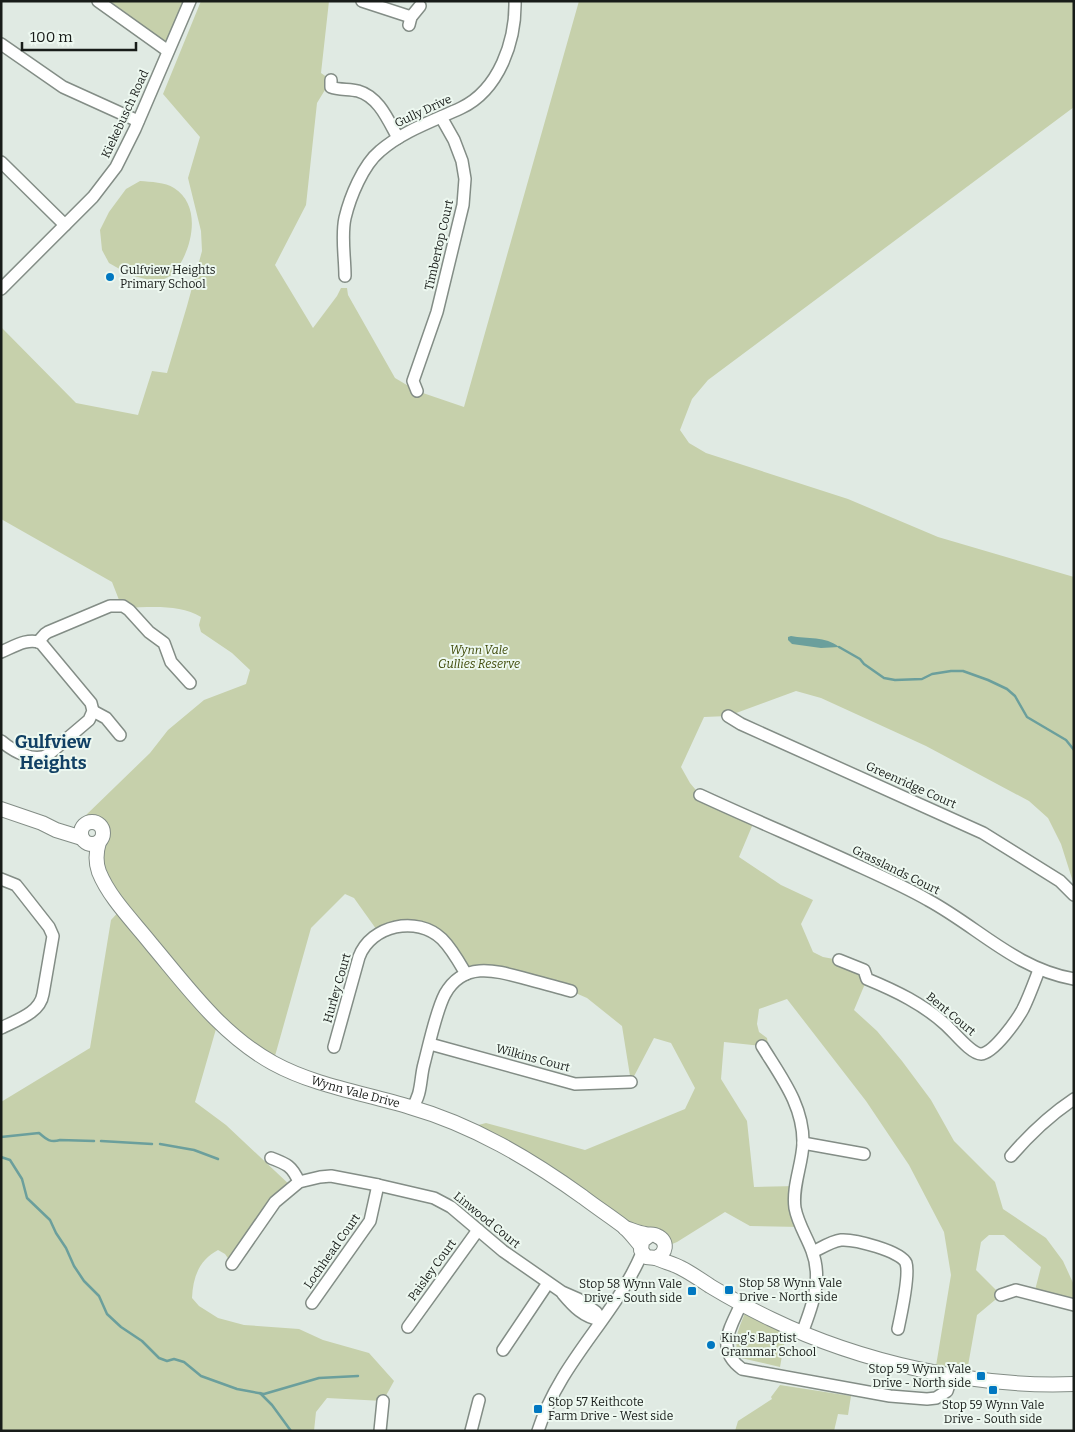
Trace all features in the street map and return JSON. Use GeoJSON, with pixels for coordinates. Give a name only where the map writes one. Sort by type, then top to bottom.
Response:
{"type":"FeatureCollection","features":[{"type":"Feature","properties":{"kind":"main road","name":"Wynn Vale Drive"},"geometry":{"type":"LineString","coordinates":[[1,809],[87,837],[95,880],[105,893],[122,908],[208,1012],[228,1032],[252,1050],[279,1066],[310,1080],[412,1107],[467,1128],[510,1150],[570,1188],[624,1227],[651,1250],[741,1304],[802,1333],[867,1356],[952,1375],[1017,1382],[1074,1384]]}},
{"type":"Feature","properties":{"kind":"street"},"geometry":{"type":"LineString","coordinates":[[98,1],[168,51]]}},
{"type":"Feature","properties":{"kind":"street","name":"Kiekebusch Road"},"geometry":{"type":"LineString","coordinates":[[1,289],[65,226],[106,182],[126,149],[190,1]]}},
{"type":"Feature","properties":{"kind":"street"},"geometry":{"type":"LineString","coordinates":[[362,1],[410,21],[420,6]]}},
{"type":"Feature","properties":{"kind":"street","name":"Gully Drive"},"geometry":{"type":"LineString","coordinates":[[345,276],[345,220],[355,190],[364,172],[378,152],[398,138],[463,107],[488,86],[498,71],[512,33],[515,1]]}},
{"type":"Feature","properties":{"kind":"street"},"geometry":{"type":"LineString","coordinates":[[1,44],[63,86],[138,121]]}},
{"type":"Feature","properties":{"kind":"street"},"geometry":{"type":"LineString","coordinates":[[331,80],[331,87],[334,89],[343,88],[360,92],[372,99],[382,109],[398,138]]}},
{"type":"Feature","properties":{"kind":"street","name":"Timbertop Court"},"geometry":{"type":"LineString","coordinates":[[412,386],[437,312],[463,205],[466,179],[454,140],[441,116]]}},
{"type":"Feature","properties":{"kind":"street"},"geometry":{"type":"LineString","coordinates":[[1,162],[65,226]]}},
{"type":"Feature","properties":{"kind":"street"},"geometry":{"type":"LineString","coordinates":[[38,642],[48,632],[110,606],[122,606],[130,610],[149,632],[164,643],[171,662],[190,683]]}},
{"type":"Feature","properties":{"kind":"street"},"geometry":{"type":"LineString","coordinates":[[1,652],[32,640],[38,642],[45,647],[91,703],[93,711],[89,720],[42,758],[29,756],[1,740]]}},
{"type":"Feature","properties":{"kind":"street"},"geometry":{"type":"LineString","coordinates":[[93,711],[106,718],[120,735]]}},
{"type":"Feature","properties":{"kind":"street","name":"Greenridge Court"},"geometry":{"type":"LineString","coordinates":[[728,716],[983,833],[1060,881],[1074,895]]}},
{"type":"Feature","properties":{"kind":"street","name":"Grasslands Court"},"geometry":{"type":"LineString","coordinates":[[700,795],[928,899],[1008,953],[1039,970],[1074,979]]}},
{"type":"Feature","properties":{"kind":"street"},"geometry":{"type":"LineString","coordinates":[[1,879],[16,885],[49,927],[53,936],[42,999],[27,1015],[1,1028]]}},
{"type":"Feature","properties":{"kind":"street","name":"Hurley Court"},"geometry":{"type":"LineString","coordinates":[[334,1048],[359,957],[366,943],[383,930],[400,926],[433,932],[451,949],[466,974]]}},
{"type":"Feature","properties":{"kind":"street","name":"Bent Court"},"geometry":{"type":"LineString","coordinates":[[839,960],[864,970],[867,979],[908,998],[945,1024],[973,1050],[980,1054],[986,1053],[991,1049],[1023,1009],[1039,970]]}},
{"type":"Feature","properties":{"kind":"street"},"geometry":{"type":"LineString","coordinates":[[412,1107],[416,1102],[423,1066],[446,994],[452,985],[466,974],[491,970],[571,991]]}},
{"type":"Feature","properties":{"kind":"street","name":"Wilkins Court"},"geometry":{"type":"LineString","coordinates":[[430,1044],[575,1084],[631,1082]]}},
{"type":"Feature","properties":{"kind":"street"},"geometry":{"type":"LineString","coordinates":[[762,1046],[796,1101],[801,1123],[803,1143],[795,1208],[801,1228],[813,1252],[817,1270],[813,1305],[802,1333]]}},
{"type":"Feature","properties":{"kind":"street"},"geometry":{"type":"LineString","coordinates":[[1010,1156],[1054,1114],[1074,1099]]}},
{"type":"Feature","properties":{"kind":"street"},"geometry":{"type":"LineString","coordinates":[[803,1143],[864,1154]]}},
{"type":"Feature","properties":{"kind":"street"},"geometry":{"type":"LineString","coordinates":[[271,1158],[285,1163],[294,1170],[299,1182]]}},
{"type":"Feature","properties":{"kind":"street","name":"Linwood Court"},"geometry":{"type":"LineString","coordinates":[[232,1264],[275,1202],[284,1193],[299,1182],[332,1176],[422,1194],[442,1201],[458,1212],[504,1252],[562,1292],[578,1299],[596,1312],[601,1320]]}},
{"type":"Feature","properties":{"kind":"street","name":"Lochhead Court"},"geometry":{"type":"LineString","coordinates":[[312,1304],[370,1222],[378,1185]]}},
{"type":"Feature","properties":{"kind":"street","name":"Paisley Court"},"geometry":{"type":"LineString","coordinates":[[408,1327],[478,1230]]}},
{"type":"Feature","properties":{"kind":"street"},"geometry":{"type":"LineString","coordinates":[[813,1252],[840,1240],[876,1247],[900,1256],[906,1263],[906,1271],[905,1294],[898,1329]]}},
{"type":"Feature","properties":{"kind":"street"},"geometry":{"type":"LineString","coordinates":[[538,1431],[558,1383],[651,1250]]}},
{"type":"Feature","properties":{"kind":"street"},"geometry":{"type":"LineString","coordinates":[[503,1350],[548,1283]]}},
{"type":"Feature","properties":{"kind":"street"},"geometry":{"type":"LineString","coordinates":[[1001,1295],[1016,1290],[1074,1305]]}},
{"type":"Feature","properties":{"kind":"street"},"geometry":{"type":"LineString","coordinates":[[741,1304],[726,1338],[726,1346],[730,1358],[742,1369],[890,1396],[927,1398],[936,1398],[947,1391],[952,1375]]}},
{"type":"Feature","properties":{"kind":"street"},"geometry":{"type":"LineString","coordinates":[[471,1431],[479,1400]]}},
{"type":"Feature","properties":{"kind":"street"},"geometry":{"type":"LineString","coordinates":[[380,1431],[384,1401]]}},
{"type":"Feature","properties":{"kind":"green space"},"geometry":{"type":"Polygon","coordinates":[[[99,1],[190,1],[168,51],[99,1]]]}},
{"type":"Feature","properties":{"kind":"green space","name":"Wynn Vale Gullies Reserve"},"geometry":{"type":"Polygon","coordinates":[[[201,1],[329,1],[321,73],[331,80],[317,103],[306,205],[275,265],[313,328],[341,288],[347,288],[348,295],[395,378],[417,391],[464,407],[579,1],[1074,1],[1074,107],[708,380],[692,399],[680,430],[689,443],[706,453],[848,499],[938,537],[1074,577],[1074,885],[1061,844],[1048,818],[1029,801],[926,746],[821,698],[796,691],[728,716],[704,717],[681,767],[690,783],[700,795],[755,819],[739,857],[781,885],[813,900],[801,924],[813,952],[823,957],[839,960],[867,979],[854,1010],[877,1031],[902,1061],[931,1100],[954,1141],[995,1182],[1003,1209],[1046,1238],[1063,1261],[1074,1285],[1074,1305],[1034,1294],[1041,1267],[1004,1235],[989,1235],[981,1242],[976,1270],[1001,1295],[977,1315],[966,1377],[935,1372],[951,1275],[944,1232],[909,1165],[866,1101],[787,999],[759,1009],[757,1024],[759,1032],[767,1038],[768,1045],[724,1042],[721,1079],[747,1121],[754,1187],[796,1186],[801,1227],[750,1226],[725,1212],[677,1242],[665,1247],[650,1235],[467,1128],[486,1123],[585,1150],[685,1109],[695,1088],[671,1043],[654,1038],[631,1082],[622,1026],[587,998],[571,991],[502,972],[466,974],[451,949],[426,930],[379,933],[354,898],[345,894],[311,928],[273,1063],[218,1022],[195,1102],[226,1125],[292,1187],[232,1264],[225,1254],[218,1250],[206,1259],[198,1270],[192,1298],[199,1306],[218,1318],[244,1325],[299,1329],[323,1340],[369,1353],[394,1381],[383,1401],[327,1398],[316,1412],[314,1431],[1,1431],[1,1102],[90,1048],[111,920],[122,908],[105,883],[101,841],[103,828],[96,822],[87,822],[83,818],[150,753],[168,730],[204,700],[246,684],[250,670],[232,653],[201,632],[199,625],[201,617],[174,608],[126,608],[121,605],[112,582],[1,519],[1,327],[76,403],[138,415],[152,371],[167,373],[202,251],[201,231],[188,178],[200,137],[163,94],[201,1]]]}},
{"type":"Feature","properties":{"kind":"green space"},"geometry":{"type":"Polygon","coordinates":[[[140,181],[162,183],[174,188],[183,196],[189,206],[191,217],[192,229],[186,253],[174,273],[157,282],[130,275],[109,263],[102,250],[100,230],[109,212],[126,189],[140,181]]]}},
{"type":"Feature","properties":{"kind":"green space"},"geometry":{"type":"Polygon","coordinates":[[[745,1313],[786,1333],[780,1367],[741,1358],[736,1342],[738,1330],[745,1313]]]}},
{"type":"Feature","properties":{"kind":"green space"},"geometry":{"type":"Polygon","coordinates":[[[780,1385],[851,1396],[848,1415],[838,1414],[834,1431],[735,1431],[738,1421],[772,1399],[771,1397],[780,1385]]]}},
{"type":"Feature","properties":{"kind":"water"},"geometry":{"type":"Polygon","coordinates":[[[788,637],[822,639],[839,647],[821,648],[792,644],[788,640],[788,637]]]}},
{"type":"Feature","properties":{"kind":"waterway"},"geometry":{"type":"LineString","coordinates":[[839,647],[860,659],[884,678],[895,680],[922,679],[932,674],[963,671],[988,680],[1007,689],[1015,696],[1027,717],[1066,740],[1074,750]]}},
{"type":"Feature","properties":{"kind":"waterway"},"geometry":{"type":"LineString","coordinates":[[1,1137],[39,1133],[51,1141],[94,1141]]}},
{"type":"Feature","properties":{"kind":"waterway"},"geometry":{"type":"LineString","coordinates":[[101,1141],[152,1144]]}},
{"type":"Feature","properties":{"kind":"waterway"},"geometry":{"type":"LineString","coordinates":[[160,1144],[194,1150],[218,1159]]}},
{"type":"Feature","properties":{"kind":"waterway"},"geometry":{"type":"LineString","coordinates":[[1,1157],[10,1160],[22,1179],[27,1198],[50,1220],[74,1266],[84,1281],[99,1296],[107,1314],[121,1327],[142,1341],[159,1358],[167,1361],[174,1359],[184,1362],[201,1376],[237,1389],[264,1394],[319,1378],[358,1376]]}},
{"type":"Feature","properties":{"kind":"waterway"},"geometry":{"type":"LineString","coordinates":[[260,1393],[272,1405],[291,1431]]}},
{"type":"Feature","properties":{"kind":"place","name":"Gulfview Heights Primary School"},"geometry":{"type":"Point","coordinates":[110,277]}},
{"type":"Feature","properties":{"kind":"place","name":"Stop 58 Wynn Vale Drive - North side"},"geometry":{"type":"Point","coordinates":[729,1290]}},
{"type":"Feature","properties":{"kind":"place","name":"Stop 58 Wynn Vale Drive - South side"},"geometry":{"type":"Point","coordinates":[692,1291]}},
{"type":"Feature","properties":{"kind":"place","name":"King's Baptist Grammar School"},"geometry":{"type":"Point","coordinates":[711,1345]}},
{"type":"Feature","properties":{"kind":"place","name":"Stop 59 Wynn Vale Drive - North side"},"geometry":{"type":"Point","coordinates":[981,1376]}},
{"type":"Feature","properties":{"kind":"place","name":"Stop 59 Wynn Vale Drive - South side"},"geometry":{"type":"Point","coordinates":[993,1390]}},
{"type":"Feature","properties":{"kind":"place","name":"Stop 57 Keithcote Farm Drive - West side"},"geometry":{"type":"Point","coordinates":[538,1409]}},
{"type":"Feature","properties":{"kind":"district","name":"Gulfview Heights"},"geometry":{"type":"Point","coordinates":[53,752]}}]}
